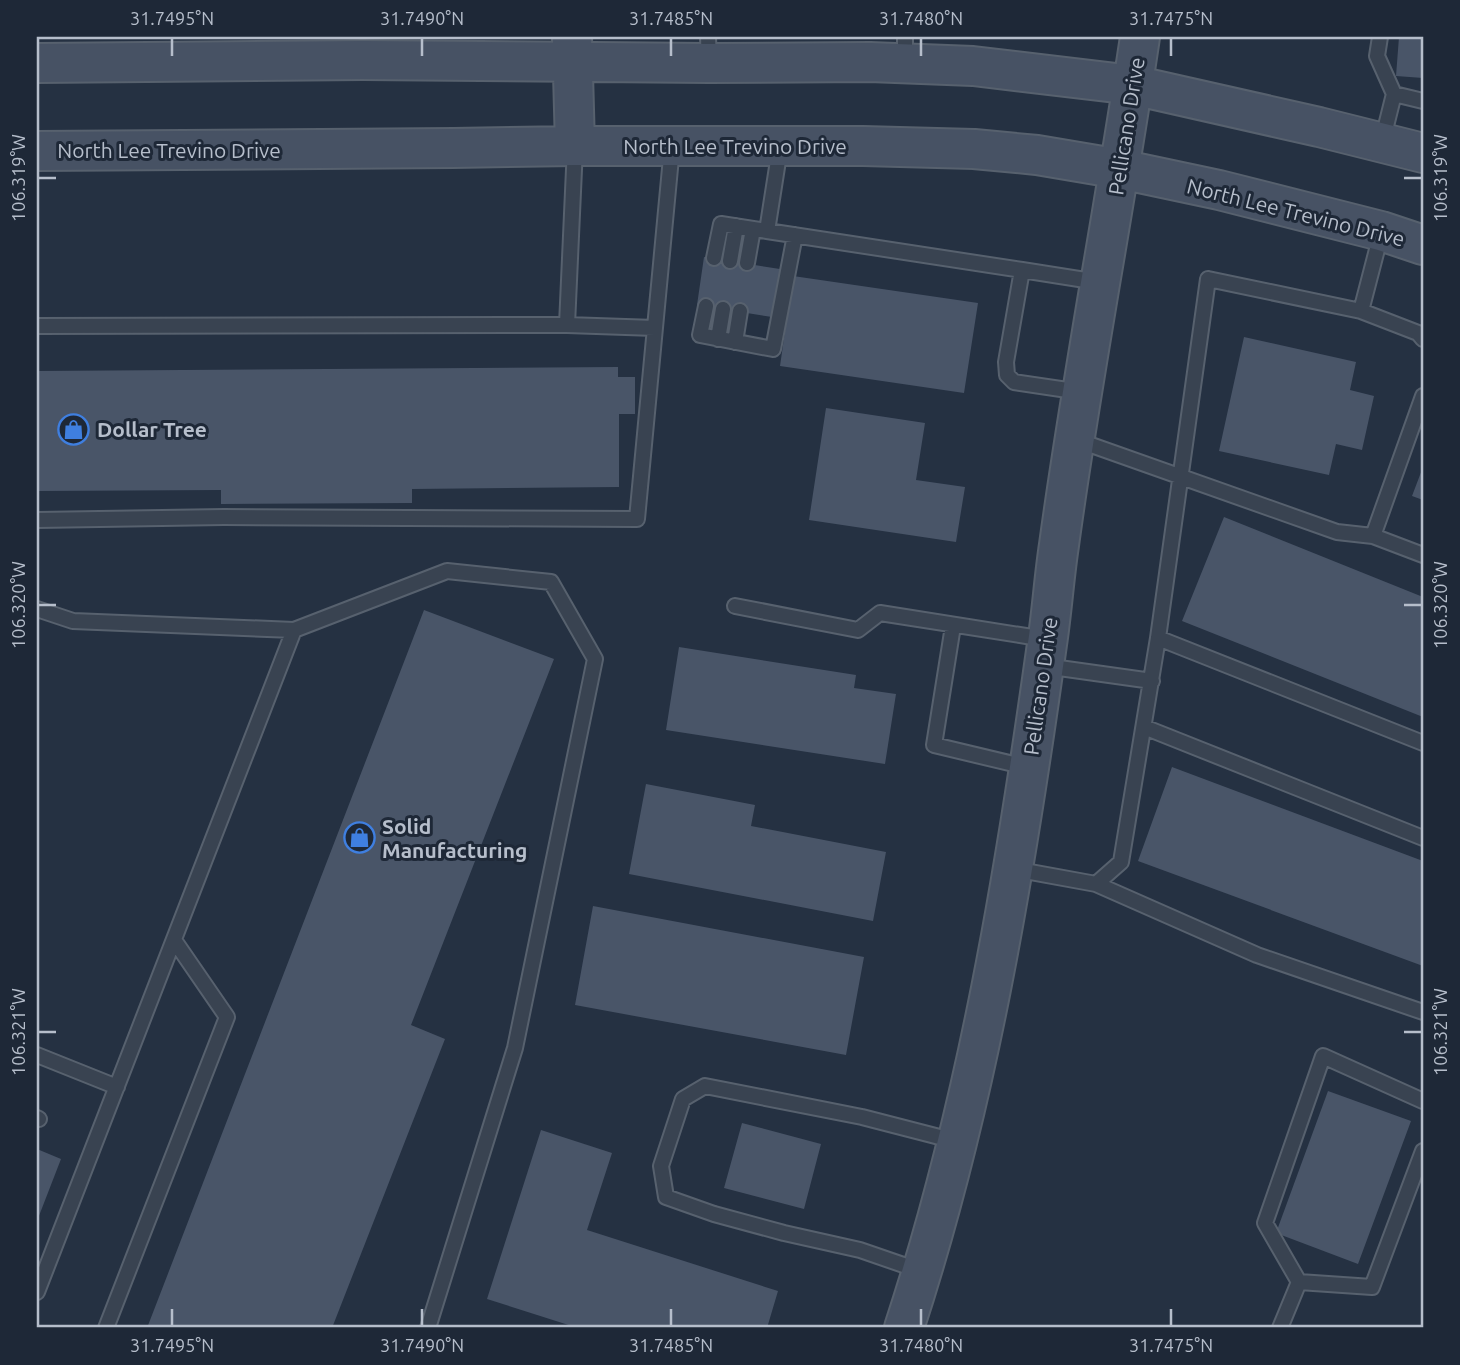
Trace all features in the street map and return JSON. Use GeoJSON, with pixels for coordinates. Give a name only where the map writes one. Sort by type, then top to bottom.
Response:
{"type":"FeatureCollection","features":[{"type":"Feature","properties":{"kind":"main road","name":"Pellicano Drive"},"geometry":{"type":"LineString","coordinates":[[904,1328],[958,1142],[1006,914],[1082,393],[1140,37]]}},
{"type":"Feature","properties":{"kind":"main road"},"geometry":{"type":"LineString","coordinates":[[573,49],[575,146]]}},
{"type":"Feature","properties":{"kind":"main road"},"geometry":{"type":"LineString","coordinates":[[37,63],[573,49],[709,50],[870,62],[905,50],[973,66],[1133,85],[1423,153]]}},
{"type":"Feature","properties":{"kind":"main road","name":"North Lee Trevino Drive"},"geometry":{"type":"LineString","coordinates":[[37,152],[575,146],[863,146],[974,149],[1037,155],[1219,190],[1381,231],[1423,245]]}},
{"type":"Feature","properties":{"kind":"lane"},"geometry":{"type":"LineString","coordinates":[[1380,37],[1377,56],[1394,94],[1382,143]]}},
{"type":"Feature","properties":{"kind":"lane"},"geometry":{"type":"LineString","coordinates":[[1394,94],[1423,101]]}},
{"type":"Feature","properties":{"kind":"lane"},"geometry":{"type":"LineString","coordinates":[[566,325],[575,146]]}},
{"type":"Feature","properties":{"kind":"lane"},"geometry":{"type":"LineString","coordinates":[[37,520],[224,517],[638,519],[672,146]]}},
{"type":"Feature","properties":{"kind":"lane"},"geometry":{"type":"LineString","coordinates":[[747,263],[760,230],[780,146]]}},
{"type":"Feature","properties":{"kind":"lane"},"geometry":{"type":"LineString","coordinates":[[714,258],[721,223],[1100,282]]}},
{"type":"Feature","properties":{"kind":"lane"},"geometry":{"type":"LineString","coordinates":[[730,261],[736,226]]}},
{"type":"Feature","properties":{"kind":"lane"},"geometry":{"type":"LineString","coordinates":[[1361,312],[1381,231]]}},
{"type":"Feature","properties":{"kind":"lane"},"geometry":{"type":"LineString","coordinates":[[706,306],[700,335],[773,349],[795,235]]}},
{"type":"Feature","properties":{"kind":"lane"},"geometry":{"type":"LineString","coordinates":[[1022,271],[1006,362],[1007,375],[1014,382],[1082,393]]}},
{"type":"Feature","properties":{"kind":"lane"},"geometry":{"type":"LineString","coordinates":[[1096,884],[1121,862],[1152,681],[1208,279],[1361,312],[1418,333],[1423,339]]}},
{"type":"Feature","properties":{"kind":"lane"},"geometry":{"type":"LineString","coordinates":[[718,339],[723,309]]}},
{"type":"Feature","properties":{"kind":"lane"},"geometry":{"type":"LineString","coordinates":[[735,342],[740,312]]}},
{"type":"Feature","properties":{"kind":"lane"},"geometry":{"type":"LineString","coordinates":[[37,326],[566,325],[655,328]]}},
{"type":"Feature","properties":{"kind":"lane"},"geometry":{"type":"LineString","coordinates":[[1373,536],[1423,396]]}},
{"type":"Feature","properties":{"kind":"lane"},"geometry":{"type":"LineString","coordinates":[[1075,440],[1337,532],[1373,536],[1423,555]]}},
{"type":"Feature","properties":{"kind":"lane"},"geometry":{"type":"LineString","coordinates":[[37,609],[73,621],[294,630],[447,571],[551,582],[596,659],[514,1048],[428,1328]]}},
{"type":"Feature","properties":{"kind":"lane"},"geometry":{"type":"LineString","coordinates":[[735,606],[858,630],[880,613],[953,626],[1152,681]]}},
{"type":"Feature","properties":{"kind":"lane"},"geometry":{"type":"LineString","coordinates":[[953,626],[934,745],[1028,768]]}},
{"type":"Feature","properties":{"kind":"lane"},"geometry":{"type":"LineString","coordinates":[[37,1292],[294,630]]}},
{"type":"Feature","properties":{"kind":"lane"},"geometry":{"type":"LineString","coordinates":[[1158,638],[1423,743]]}},
{"type":"Feature","properties":{"kind":"lane"},"geometry":{"type":"LineString","coordinates":[[1144,727],[1423,838]]}},
{"type":"Feature","properties":{"kind":"lane"},"geometry":{"type":"LineString","coordinates":[[1013,868],[1096,884],[1256,955],[1423,1012]]}},
{"type":"Feature","properties":{"kind":"lane"},"geometry":{"type":"LineString","coordinates":[[106,1328],[227,1017],[174,940]]}},
{"type":"Feature","properties":{"kind":"lane"},"geometry":{"type":"LineString","coordinates":[[37,1055],[117,1087]]}},
{"type":"Feature","properties":{"kind":"lane"},"geometry":{"type":"LineString","coordinates":[[1298,1282],[1265,1223],[1323,1056],[1423,1101]]}},
{"type":"Feature","properties":{"kind":"lane"},"geometry":{"type":"LineString","coordinates":[[922,1271],[860,1250],[714,1214],[666,1197],[662,1166],[683,1099],[705,1086],[862,1117],[958,1142]]}},
{"type":"Feature","properties":{"kind":"lane"},"geometry":{"type":"LineString","coordinates":[[1298,1282],[1373,1287],[1423,1151]]}},
{"type":"Feature","properties":{"kind":"lane"},"geometry":{"type":"LineString","coordinates":[[1280,1328],[1298,1282]]}},
{"type":"Feature","properties":{"kind":"building"},"geometry":{"type":"Polygon","coordinates":[[[1399,37],[1423,37],[1423,78],[1396,76],[1399,37]]]}},
{"type":"Feature","properties":{"kind":"building"},"geometry":{"type":"Polygon","coordinates":[[[704,257],[780,269],[772,317],[697,305],[704,257]]]}},
{"type":"Feature","properties":{"kind":"building"},"geometry":{"type":"Polygon","coordinates":[[[793,276],[978,303],[964,393],[780,366],[793,276]]]}},
{"type":"Feature","properties":{"kind":"building"},"geometry":{"type":"Polygon","coordinates":[[[1244,337],[1356,362],[1350,390],[1374,396],[1362,450],[1336,444],[1329,475],[1219,451],[1244,337]]]}},
{"type":"Feature","properties":{"kind":"building"},"geometry":{"type":"Polygon","coordinates":[[[618,367],[618,377],[635,377],[635,414],[619,414],[619,487],[412,489],[412,503],[221,504],[221,490],[37,491],[37,371],[618,367]]]}},
{"type":"Feature","properties":{"kind":"building"},"geometry":{"type":"Polygon","coordinates":[[[826,408],[925,423],[916,480],[965,487],[956,542],[809,520],[826,408]]]}},
{"type":"Feature","properties":{"kind":"building"},"geometry":{"type":"Polygon","coordinates":[[[1423,467],[1423,500],[1412,496],[1423,467]]]}},
{"type":"Feature","properties":{"kind":"building"},"geometry":{"type":"Polygon","coordinates":[[[1224,517],[1423,597],[1423,717],[1182,621],[1224,517]]]}},
{"type":"Feature","properties":{"kind":"building"},"geometry":{"type":"Polygon","coordinates":[[[424,610],[554,659],[411,1025],[445,1039],[332,1328],[147,1328],[424,610]]]}},
{"type":"Feature","properties":{"kind":"building"},"geometry":{"type":"Polygon","coordinates":[[[679,647],[856,675],[854,688],[896,694],[885,764],[666,730],[679,647]]]}},
{"type":"Feature","properties":{"kind":"building"},"geometry":{"type":"Polygon","coordinates":[[[1172,767],[1423,861],[1423,966],[1138,861],[1172,767]]]}},
{"type":"Feature","properties":{"kind":"building"},"geometry":{"type":"Polygon","coordinates":[[[646,784],[755,805],[751,826],[886,852],[873,921],[629,874],[646,784]]]}},
{"type":"Feature","properties":{"kind":"building"},"geometry":{"type":"Polygon","coordinates":[[[593,906],[864,957],[846,1055],[575,1005],[593,906]]]}},
{"type":"Feature","properties":{"kind":"building"},"geometry":{"type":"Polygon","coordinates":[[[1328,1091],[1411,1121],[1358,1264],[1276,1233],[1328,1091]]]}},
{"type":"Feature","properties":{"kind":"building"},"geometry":{"type":"Polygon","coordinates":[[[742,1123],[821,1144],[804,1209],[724,1188],[742,1123]]]}},
{"type":"Feature","properties":{"kind":"building"},"geometry":{"type":"Polygon","coordinates":[[[541,1130],[612,1153],[587,1230],[778,1291],[767,1328],[578,1328],[487,1299],[541,1130]]]}},
{"type":"Feature","properties":{"kind":"building"},"geometry":{"type":"Polygon","coordinates":[[[37,1149],[61,1159],[37,1221],[37,1149]]]}},
{"type":"Feature","properties":{"kind":"place","name":"Dollar Tree"},"geometry":{"type":"Point","coordinates":[74,429]}},
{"type":"Feature","properties":{"kind":"place","name":"Solid Manufacturing"},"geometry":{"type":"Point","coordinates":[359,838]}}]}
